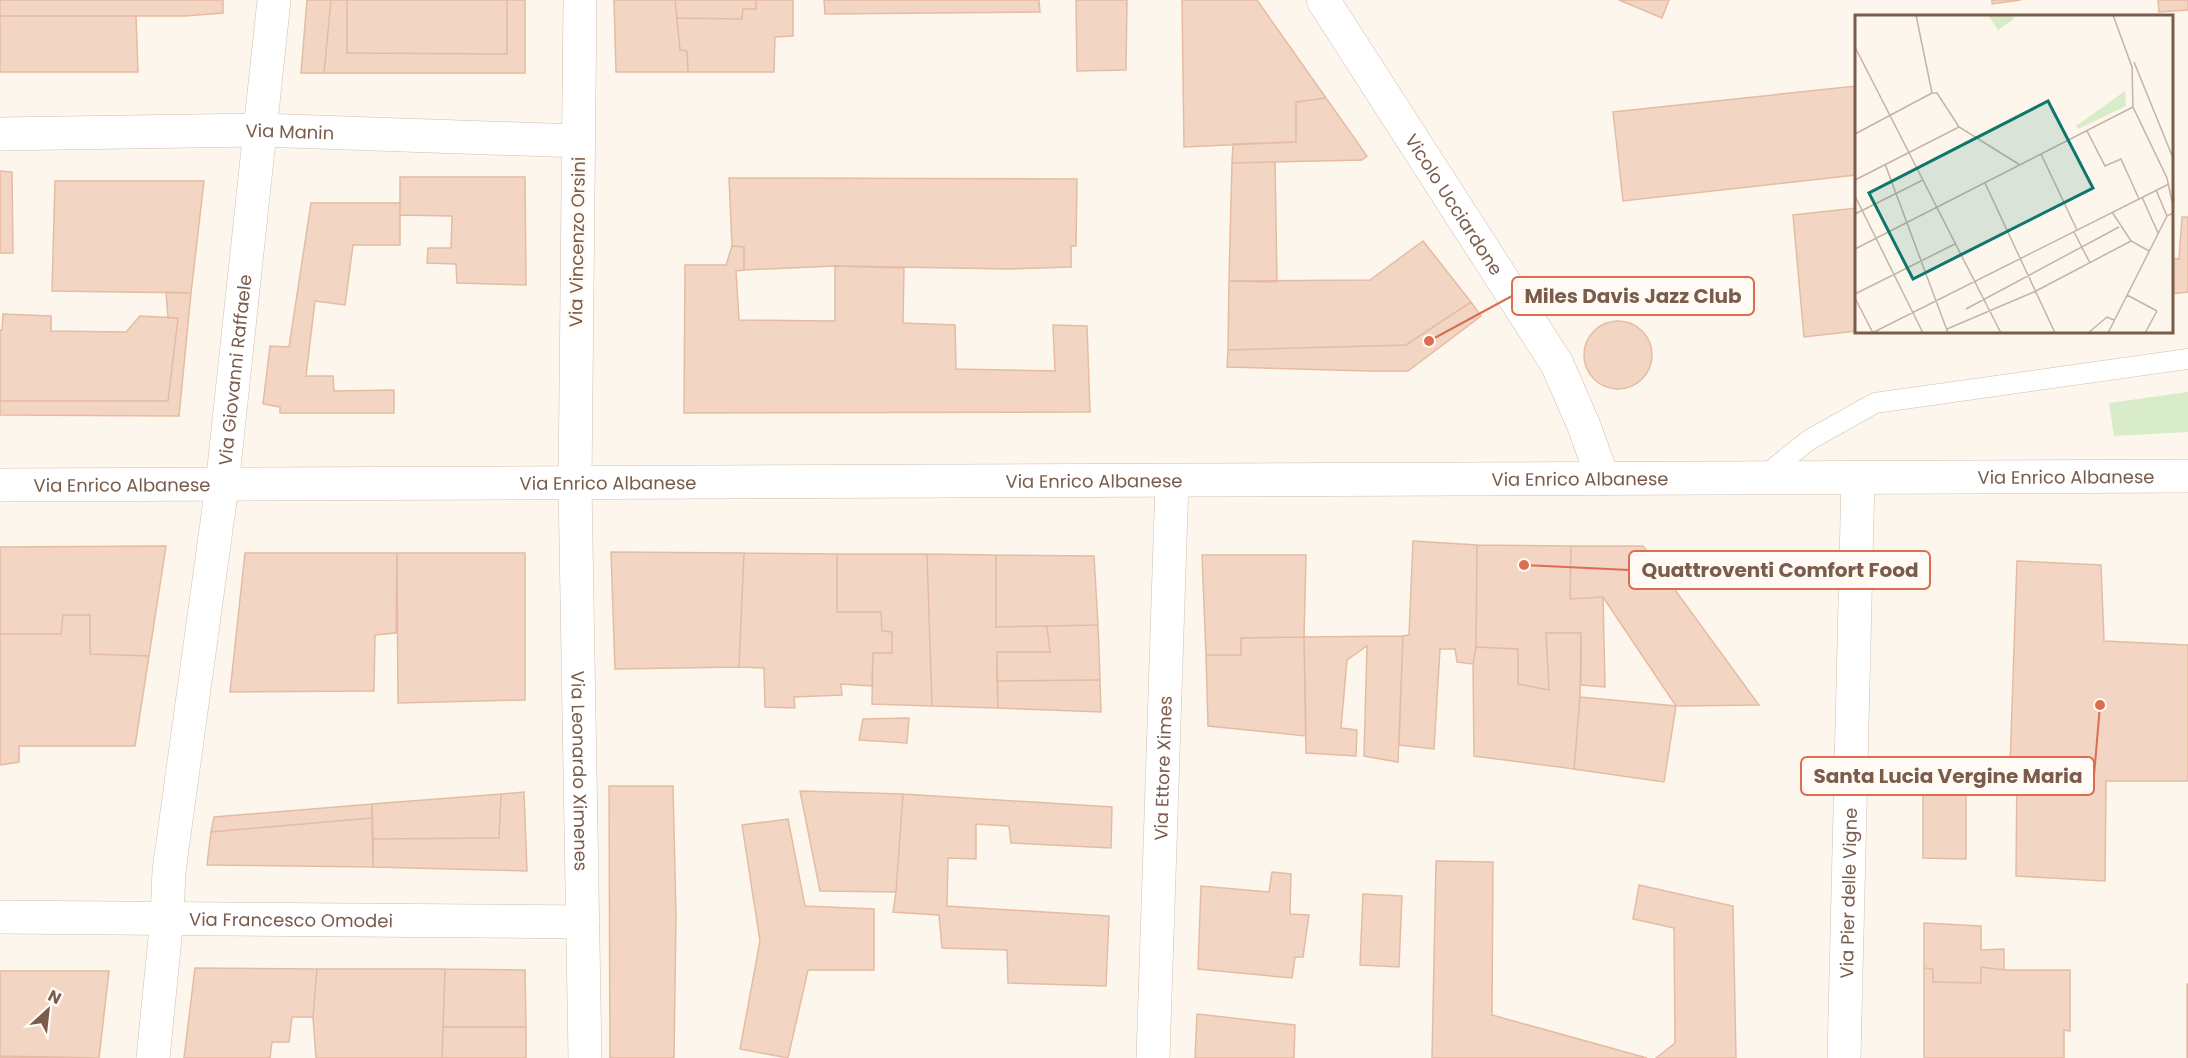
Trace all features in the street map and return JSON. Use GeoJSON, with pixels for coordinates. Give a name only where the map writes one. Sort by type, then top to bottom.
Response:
{"type":"FeatureCollection","features":[{"type":"Feature","properties":{"kind":"street","name":"Via Giovanni Raffaele"},"geometry":{"type":"LineString","coordinates":[[153,1058],[167,918],[169,871],[222,486],[274,0]]}},
{"type":"Feature","properties":{"kind":"street","name":"Via Vincenzo Orsini"},"geometry":{"type":"LineString","coordinates":[[575,484],[580,0]]}},
{"type":"Feature","properties":{"kind":"street","name":"Vicolo Ucciardone"},"geometry":{"type":"LineString","coordinates":[[1323,0],[1557,364],[1584,426],[1603,479]]}},
{"type":"Feature","properties":{"kind":"street","name":"Via Manin"},"geometry":{"type":"LineString","coordinates":[[0,134],[261,130],[578,141]]}},
{"type":"Feature","properties":{"kind":"street","name":"Via Enrico Albanese"},"geometry":{"type":"LineString","coordinates":[[0,485],[222,486],[2188,476]]}},
{"type":"Feature","properties":{"kind":"street","name":"Via Pier delle Vigne"},"geometry":{"type":"LineString","coordinates":[[1844,1058],[1858,478]]}},
{"type":"Feature","properties":{"kind":"street","name":"Via Ettore Ximes"},"geometry":{"type":"LineString","coordinates":[[1153,1058],[1172,481]]}},
{"type":"Feature","properties":{"kind":"street","name":"Via Leonardo Ximenes"},"geometry":{"type":"LineString","coordinates":[[575,484],[585,1058]]}},
{"type":"Feature","properties":{"kind":"street","name":"Via Francesco Omodei"},"geometry":{"type":"LineString","coordinates":[[0,917],[583,922]]}},
{"type":"Feature","properties":{"kind":"lane"},"geometry":{"type":"LineString","coordinates":[[1761,478],[1809,440],[1875,403],[2188,359]]}},
{"type":"Feature","properties":{"kind":"green space"},"geometry":{"type":"Polygon","coordinates":[[[2188,392],[2188,432],[2114,436],[2109,403],[2188,392]]]}},
{"type":"Feature","properties":{"kind":"building"},"geometry":{"type":"Polygon","coordinates":[[[0,0],[223,0],[223,13],[185,16],[0,16],[0,0]]]}},
{"type":"Feature","properties":{"kind":"building"},"geometry":{"type":"Polygon","coordinates":[[[307,0],[331,0],[324,73],[301,73],[307,0]]]}},
{"type":"Feature","properties":{"kind":"building"},"geometry":{"type":"Polygon","coordinates":[[[331,0],[347,0],[347,53],[507,54],[507,0],[525,0],[525,73],[324,73],[331,0]]]}},
{"type":"Feature","properties":{"kind":"building"},"geometry":{"type":"Polygon","coordinates":[[[347,0],[507,0],[507,54],[347,53],[347,0]]]}},
{"type":"Feature","properties":{"kind":"building"},"geometry":{"type":"Polygon","coordinates":[[[614,0],[675,0],[680,50],[687,51],[688,72],[616,72],[614,0]]]}},
{"type":"Feature","properties":{"kind":"building"},"geometry":{"type":"Polygon","coordinates":[[[675,0],[756,0],[756,9],[743,9],[742,19],[677,18],[675,0]]]}},
{"type":"Feature","properties":{"kind":"building"},"geometry":{"type":"Polygon","coordinates":[[[756,0],[793,0],[793,36],[775,37],[774,72],[688,72],[687,51],[680,50],[677,18],[742,19],[743,9],[756,9],[756,0]]]}},
{"type":"Feature","properties":{"kind":"building"},"geometry":{"type":"Polygon","coordinates":[[[824,0],[1039,0],[1040,12],[825,14],[824,0]]]}},
{"type":"Feature","properties":{"kind":"building"},"geometry":{"type":"Polygon","coordinates":[[[1076,0],[1127,0],[1126,70],[1077,71],[1076,0]]]}},
{"type":"Feature","properties":{"kind":"building"},"geometry":{"type":"Polygon","coordinates":[[[1182,0],[1257,0],[1326,98],[1296,102],[1296,142],[1184,147],[1182,0]]]}},
{"type":"Feature","properties":{"kind":"building"},"geometry":{"type":"Polygon","coordinates":[[[1619,0],[1669,0],[1662,18],[1619,0]]]}},
{"type":"Feature","properties":{"kind":"building"},"geometry":{"type":"Polygon","coordinates":[[[1992,0],[2021,0],[1992,4],[1992,0]]]}},
{"type":"Feature","properties":{"kind":"building"},"geometry":{"type":"Polygon","coordinates":[[[2158,0],[2188,0],[2188,10],[2159,12],[2158,0]]]}},
{"type":"Feature","properties":{"kind":"building"},"geometry":{"type":"Polygon","coordinates":[[[0,16],[136,16],[138,72],[0,72],[0,16]]]}},
{"type":"Feature","properties":{"kind":"building"},"geometry":{"type":"Polygon","coordinates":[[[1855,86],[1855,175],[1623,201],[1613,112],[1855,86]]]}},
{"type":"Feature","properties":{"kind":"building"},"geometry":{"type":"Polygon","coordinates":[[[1326,98],[1367,156],[1362,160],[1232,163],[1233,144],[1296,142],[1296,102],[1326,98]]]}},
{"type":"Feature","properties":{"kind":"building"},"geometry":{"type":"Polygon","coordinates":[[[1275,162],[1277,282],[1229,281],[1232,163],[1275,162]]]}},
{"type":"Feature","properties":{"kind":"building"},"geometry":{"type":"Polygon","coordinates":[[[0,171],[12,172],[13,253],[0,253],[0,171]]]}},
{"type":"Feature","properties":{"kind":"building"},"geometry":{"type":"Polygon","coordinates":[[[400,177],[525,177],[526,285],[457,283],[456,264],[427,263],[428,248],[451,248],[452,216],[400,215],[400,177]]]}},
{"type":"Feature","properties":{"kind":"building"},"geometry":{"type":"Polygon","coordinates":[[[729,178],[1077,179],[1076,246],[1071,246],[1071,267],[1010,269],[835,266],[744,270],[744,247],[732,246],[729,178]]]}},
{"type":"Feature","properties":{"kind":"building"},"geometry":{"type":"Polygon","coordinates":[[[55,181],[204,181],[191,293],[52,291],[55,181]]]}},
{"type":"Feature","properties":{"kind":"building"},"geometry":{"type":"Polygon","coordinates":[[[311,203],[400,203],[400,245],[353,245],[345,305],[315,301],[306,376],[333,376],[334,391],[394,390],[394,413],[280,413],[280,407],[263,404],[270,346],[289,347],[311,203]]]}},
{"type":"Feature","properties":{"kind":"building"},"geometry":{"type":"Polygon","coordinates":[[[1855,208],[1855,331],[1804,337],[1793,215],[1855,208]]]}},
{"type":"Feature","properties":{"kind":"building"},"geometry":{"type":"Polygon","coordinates":[[[2182,217],[2188,217],[2188,292],[2173,294],[2173,258],[2179,259],[2182,217]]]}},
{"type":"Feature","properties":{"kind":"building"},"geometry":{"type":"Polygon","coordinates":[[[1423,241],[1471,302],[1406,345],[1228,350],[1229,281],[1370,280],[1423,241]]]}},
{"type":"Feature","properties":{"kind":"building"},"geometry":{"type":"Polygon","coordinates":[[[732,246],[744,247],[744,270],[736,271],[739,320],[835,321],[835,266],[904,268],[903,323],[955,325],[956,369],[1055,371],[1053,325],[1087,326],[1090,412],[684,413],[685,265],[726,265],[732,246]]]}},
{"type":"Feature","properties":{"kind":"building"},"geometry":{"type":"Polygon","coordinates":[[[166,292],[191,293],[179,416],[0,415],[0,401],[168,401],[178,318],[168,318],[166,292]]]}},
{"type":"Feature","properties":{"kind":"building"},"geometry":{"type":"Polygon","coordinates":[[[1471,302],[1481,316],[1408,371],[1227,367],[1228,350],[1406,345],[1471,302]]]}},
{"type":"Feature","properties":{"kind":"building"},"geometry":{"type":"Polygon","coordinates":[[[3,314],[51,316],[51,331],[126,332],[140,316],[178,318],[168,401],[0,401],[0,330],[2,330],[3,314]]]}},
{"type":"Feature","properties":{"kind":"building"},"geometry":{"type":"Polygon","coordinates":[[[1618,321],[1631,324],[1642,331],[1649,342],[1652,355],[1649,368],[1642,379],[1631,386],[1618,389],[1605,386],[1594,379],[1587,368],[1584,355],[1587,342],[1594,331],[1605,324],[1618,321]]]}},
{"type":"Feature","properties":{"kind":"building"},"geometry":{"type":"Polygon","coordinates":[[[1413,541],[1477,545],[1476,647],[1473,664],[1457,662],[1455,649],[1440,649],[1434,749],[1399,745],[1403,636],[1409,635],[1413,541]]]}},
{"type":"Feature","properties":{"kind":"building"},"geometry":{"type":"Polygon","coordinates":[[[1477,545],[1571,546],[1570,599],[1603,597],[1605,687],[1581,685],[1581,633],[1546,633],[1549,690],[1518,684],[1518,649],[1476,647],[1477,545]]]}},
{"type":"Feature","properties":{"kind":"building"},"geometry":{"type":"Polygon","coordinates":[[[166,546],[149,656],[90,654],[90,615],[63,615],[61,634],[0,634],[0,547],[166,546]]]}},
{"type":"Feature","properties":{"kind":"building"},"geometry":{"type":"Polygon","coordinates":[[[1571,546],[1643,546],[1759,705],[1676,706],[1603,597],[1570,599],[1571,546]]]}},
{"type":"Feature","properties":{"kind":"building"},"geometry":{"type":"Polygon","coordinates":[[[611,552],[744,553],[739,667],[615,669],[611,552]]]}},
{"type":"Feature","properties":{"kind":"building"},"geometry":{"type":"Polygon","coordinates":[[[245,553],[397,553],[396,633],[375,635],[374,691],[230,692],[245,553]]]}},
{"type":"Feature","properties":{"kind":"building"},"geometry":{"type":"Polygon","coordinates":[[[397,553],[525,553],[525,700],[398,703],[397,553]]]}},
{"type":"Feature","properties":{"kind":"building"},"geometry":{"type":"Polygon","coordinates":[[[744,553],[837,554],[837,612],[881,612],[882,631],[892,632],[892,653],[873,653],[872,686],[841,684],[842,695],[794,697],[795,708],[765,707],[764,668],[739,667],[744,553]]]}},
{"type":"Feature","properties":{"kind":"building"},"geometry":{"type":"Polygon","coordinates":[[[837,554],[927,554],[932,706],[872,704],[873,653],[892,653],[892,632],[882,631],[881,612],[837,612],[837,554]]]}},
{"type":"Feature","properties":{"kind":"building"},"geometry":{"type":"Polygon","coordinates":[[[927,554],[996,555],[996,627],[1047,626],[1050,652],[997,652],[998,708],[932,706],[927,554]]]}},
{"type":"Feature","properties":{"kind":"building"},"geometry":{"type":"Polygon","coordinates":[[[996,555],[1094,556],[1098,625],[996,627],[996,555]]]}},
{"type":"Feature","properties":{"kind":"building"},"geometry":{"type":"Polygon","coordinates":[[[1202,555],[1306,555],[1304,637],[1241,638],[1241,655],[1206,655],[1202,555]]]}},
{"type":"Feature","properties":{"kind":"building"},"geometry":{"type":"Polygon","coordinates":[[[2017,561],[2101,565],[2104,641],[2188,645],[2188,781],[2106,781],[2105,881],[2016,876],[2017,768],[2010,766],[2017,561]]]}},
{"type":"Feature","properties":{"kind":"building"},"geometry":{"type":"Polygon","coordinates":[[[63,615],[90,615],[90,654],[149,656],[135,746],[19,746],[19,762],[0,765],[0,634],[61,634],[63,615]]]}},
{"type":"Feature","properties":{"kind":"building"},"geometry":{"type":"Polygon","coordinates":[[[1098,625],[1100,680],[997,681],[997,652],[1050,652],[1047,626],[1098,625]]]}},
{"type":"Feature","properties":{"kind":"building"},"geometry":{"type":"Polygon","coordinates":[[[1546,633],[1581,633],[1580,697],[1574,769],[1474,756],[1473,664],[1476,647],[1518,649],[1518,684],[1549,690],[1546,633]]]}},
{"type":"Feature","properties":{"kind":"building"},"geometry":{"type":"Polygon","coordinates":[[[1403,636],[1398,762],[1364,756],[1367,646],[1347,660],[1341,728],[1357,730],[1356,756],[1306,753],[1304,637],[1403,636]]]}},
{"type":"Feature","properties":{"kind":"building"},"geometry":{"type":"Polygon","coordinates":[[[1304,637],[1306,736],[1208,726],[1206,655],[1241,655],[1241,638],[1304,637]]]}},
{"type":"Feature","properties":{"kind":"building"},"geometry":{"type":"Polygon","coordinates":[[[1100,680],[1101,712],[998,708],[997,681],[1100,680]]]}},
{"type":"Feature","properties":{"kind":"building"},"geometry":{"type":"Polygon","coordinates":[[[1580,697],[1676,706],[1664,782],[1574,769],[1580,697]]]}},
{"type":"Feature","properties":{"kind":"building"},"geometry":{"type":"Polygon","coordinates":[[[909,718],[907,743],[859,740],[863,719],[909,718]]]}},
{"type":"Feature","properties":{"kind":"building"},"geometry":{"type":"Polygon","coordinates":[[[1923,775],[1966,775],[1966,859],[1923,858],[1923,775]]]}},
{"type":"Feature","properties":{"kind":"building"},"geometry":{"type":"Polygon","coordinates":[[[609,786],[673,786],[676,915],[674,1058],[610,1058],[609,786]]]}},
{"type":"Feature","properties":{"kind":"building"},"geometry":{"type":"Polygon","coordinates":[[[800,791],[903,794],[896,892],[820,891],[800,791]]]}},
{"type":"Feature","properties":{"kind":"building"},"geometry":{"type":"Polygon","coordinates":[[[524,792],[527,871],[373,867],[373,839],[499,838],[501,794],[524,792]]]}},
{"type":"Feature","properties":{"kind":"building"},"geometry":{"type":"Polygon","coordinates":[[[501,794],[499,838],[373,839],[372,804],[501,794]]]}},
{"type":"Feature","properties":{"kind":"building"},"geometry":{"type":"Polygon","coordinates":[[[903,794],[1112,807],[1111,848],[1011,843],[1009,826],[976,824],[976,859],[948,858],[947,906],[1109,916],[1106,986],[1008,983],[1007,950],[942,948],[939,915],[893,912],[903,794]]]}},
{"type":"Feature","properties":{"kind":"building"},"geometry":{"type":"Polygon","coordinates":[[[372,804],[372,818],[211,832],[214,817],[372,804]]]}},
{"type":"Feature","properties":{"kind":"building"},"geometry":{"type":"Polygon","coordinates":[[[372,818],[373,867],[207,865],[211,832],[372,818]]]}},
{"type":"Feature","properties":{"kind":"building"},"geometry":{"type":"Polygon","coordinates":[[[788,819],[805,906],[874,909],[874,970],[808,970],[788,1058],[740,1049],[760,941],[742,825],[788,819]]]}},
{"type":"Feature","properties":{"kind":"building"},"geometry":{"type":"Polygon","coordinates":[[[1436,861],[1493,862],[1492,1015],[1647,1058],[1432,1058],[1436,861]]]}},
{"type":"Feature","properties":{"kind":"building"},"geometry":{"type":"Polygon","coordinates":[[[1272,872],[1291,874],[1290,914],[1309,915],[1303,957],[1295,957],[1292,978],[1198,969],[1201,886],[1269,892],[1272,872]]]}},
{"type":"Feature","properties":{"kind":"building"},"geometry":{"type":"Polygon","coordinates":[[[1639,885],[1733,906],[1736,1058],[1656,1058],[1675,1043],[1674,928],[1633,919],[1639,885]]]}},
{"type":"Feature","properties":{"kind":"building"},"geometry":{"type":"Polygon","coordinates":[[[1363,894],[1402,896],[1399,967],[1360,965],[1363,894]]]}},
{"type":"Feature","properties":{"kind":"building"},"geometry":{"type":"Polygon","coordinates":[[[1924,923],[1981,926],[1981,950],[2004,949],[2004,970],[1981,967],[1981,983],[1933,982],[1933,969],[1924,968],[1924,923]]]}},
{"type":"Feature","properties":{"kind":"building"},"geometry":{"type":"Polygon","coordinates":[[[1981,967],[2004,970],[2070,970],[2070,1031],[2064,1030],[2064,1058],[1924,1058],[1924,968],[1933,969],[1933,982],[1981,983],[1981,967]]]}},
{"type":"Feature","properties":{"kind":"building"},"geometry":{"type":"Polygon","coordinates":[[[195,968],[317,969],[313,1017],[292,1017],[289,1042],[272,1042],[270,1058],[184,1058],[195,968]]]}},
{"type":"Feature","properties":{"kind":"building"},"geometry":{"type":"Polygon","coordinates":[[[317,969],[445,969],[442,1058],[316,1058],[313,1017],[317,969]]]}},
{"type":"Feature","properties":{"kind":"building"},"geometry":{"type":"Polygon","coordinates":[[[445,969],[525,970],[526,1027],[443,1027],[445,969]]]}},
{"type":"Feature","properties":{"kind":"building"},"geometry":{"type":"Polygon","coordinates":[[[0,971],[109,971],[99,1058],[0,1056],[0,971]]]}},
{"type":"Feature","properties":{"kind":"building"},"geometry":{"type":"Polygon","coordinates":[[[2188,984],[2188,1058],[2187,1058],[2188,984]]]}},
{"type":"Feature","properties":{"kind":"building"},"geometry":{"type":"Polygon","coordinates":[[[1197,1014],[1295,1025],[1294,1058],[1195,1058],[1197,1014]]]}},
{"type":"Feature","properties":{"kind":"building"},"geometry":{"type":"Polygon","coordinates":[[[443,1027],[526,1027],[526,1058],[442,1058],[443,1027]]]}},
{"type":"Feature","properties":{"kind":"building"},"geometry":{"type":"Polygon","coordinates":[[[0,1056],[83,1058],[0,1058],[0,1056]]]}},
{"type":"Feature","properties":{"kind":"place","name":"Miles Davis Jazz Club"},"geometry":{"type":"Point","coordinates":[1429,341]}},
{"type":"Feature","properties":{"kind":"place","name":"Quattroventi Comfort Food"},"geometry":{"type":"Point","coordinates":[1524,565]}},
{"type":"Feature","properties":{"kind":"place","name":"Santa Lucia Vergine Maria"},"geometry":{"type":"Point","coordinates":[2100,705]}}]}
